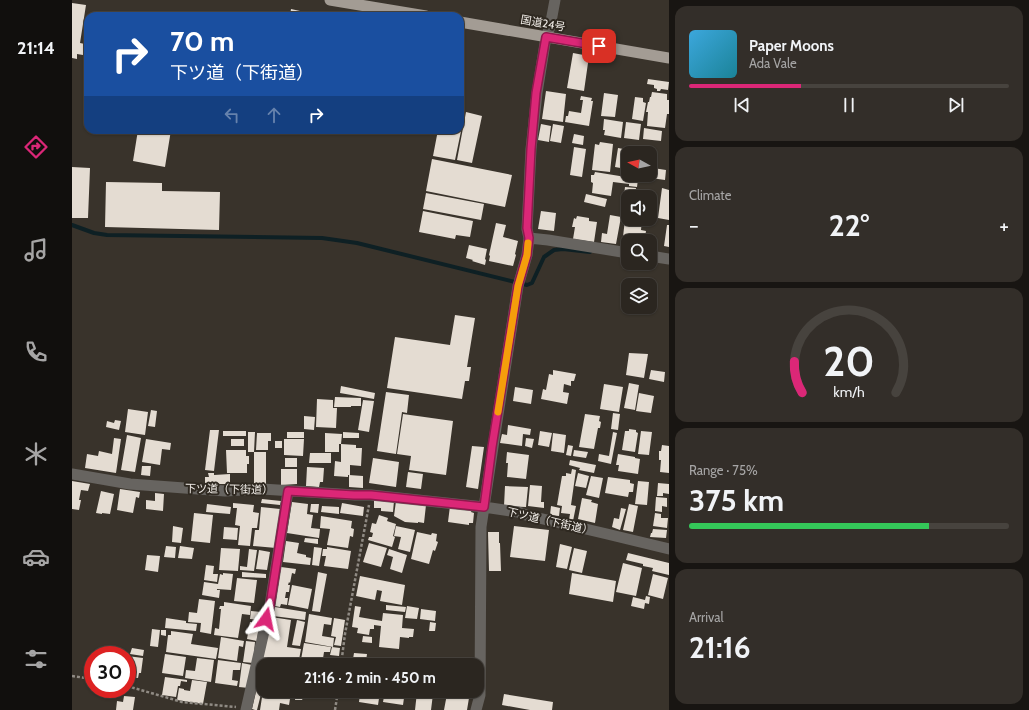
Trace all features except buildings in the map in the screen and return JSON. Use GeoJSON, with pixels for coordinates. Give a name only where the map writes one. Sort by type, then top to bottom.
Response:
{"type":"FeatureCollection","features":[{"type":"Feature","properties":{"kind":"highway"},"geometry":{"type":"LineString","coordinates":[[330,0],[402,12]]}},
{"type":"Feature","properties":{"kind":"highway","name":"国道24号"},"geometry":{"type":"LineString","coordinates":[[464,23],[669,58]]}},
{"type":"Feature","properties":{"kind":"street"},"geometry":{"type":"LineString","coordinates":[[476,710],[480,695],[481,527],[492,447],[519,283],[527,255],[529,238],[527,228],[531,149],[536,93],[546,37],[550,27],[555,0]]}},
{"type":"Feature","properties":{"kind":"street"},"geometry":{"type":"LineString","coordinates":[[529,238],[621,251]]}},
{"type":"Feature","properties":{"kind":"street"},"geometry":{"type":"LineString","coordinates":[[657,257],[669,259]]}},
{"type":"Feature","properties":{"kind":"street","name":"下ツ道（下街道）"},"geometry":{"type":"LineString","coordinates":[[72,474],[130,484],[225,491],[262,489],[371,495],[484,507],[518,512],[526,516],[669,549]]}},
{"type":"Feature","properties":{"kind":"street"},"geometry":{"type":"LineString","coordinates":[[246,709],[270,605],[288,491]]}},
{"type":"Feature","properties":{"kind":"path"},"geometry":{"type":"LineString","coordinates":[[342,658],[371,495]]}},
{"type":"Feature","properties":{"kind":"path"},"geometry":{"type":"LineString","coordinates":[[72,676],[84,678]]}},
{"type":"Feature","properties":{"kind":"path"},"geometry":{"type":"LineString","coordinates":[[136,689],[182,702],[246,709]]}},
{"type":"Feature","properties":{"kind":"path"},"geometry":{"type":"LineString","coordinates":[[335,710],[337,698]]}},
{"type":"Feature","properties":{"kind":"waterway"},"geometry":{"type":"LineString","coordinates":[[72,225],[94,233],[107,235],[322,238],[357,243],[527,285],[532,283],[544,257],[554,250],[563,249],[590,252]]}},
{"type":"Feature","properties":{"kind":"slow traffic"},"geometry":{"type":"LineString","coordinates":[[498,412],[518,286],[527,255],[528,243]]}},
{"type":"Feature","properties":{"kind":"route"},"geometry":{"type":"LineString","coordinates":[[266,619],[270,605],[288,491],[371,495],[484,507],[492,447],[518,286],[527,255],[529,238],[527,228],[531,149],[536,93],[546,37],[599,46]]}}]}
